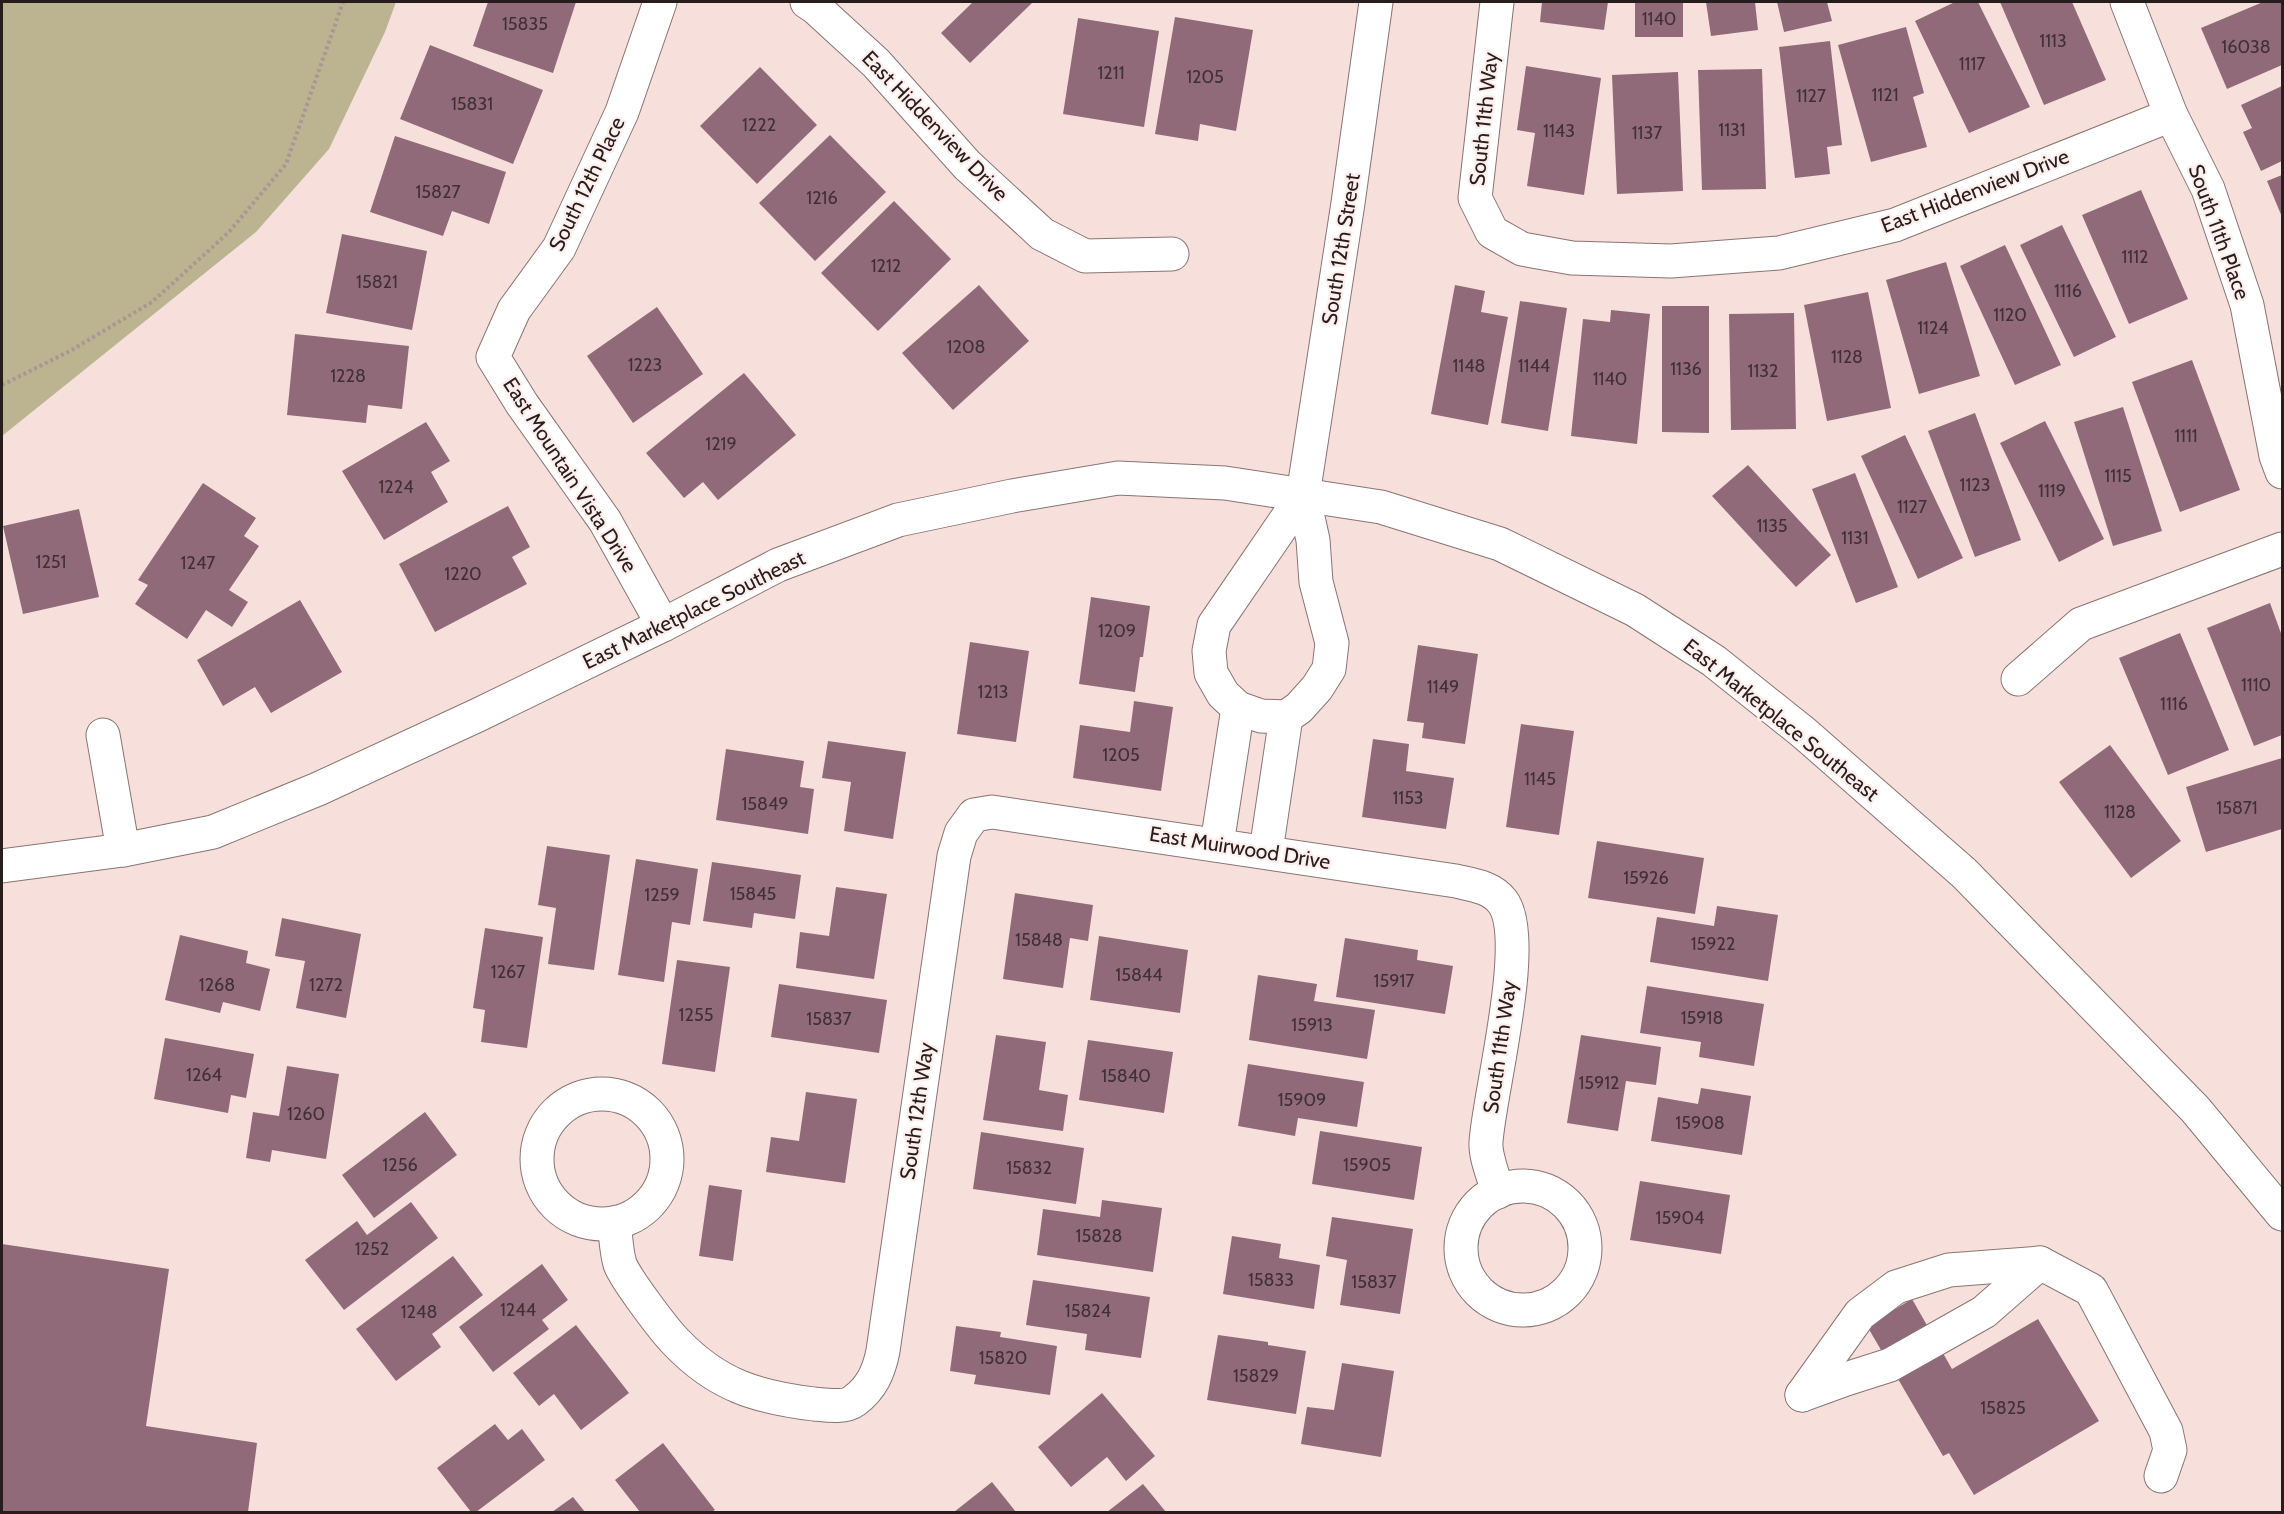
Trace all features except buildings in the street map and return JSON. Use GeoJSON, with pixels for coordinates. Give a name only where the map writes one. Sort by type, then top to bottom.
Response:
{"type":"FeatureCollection","features":[{"type":"Feature","properties":{"kind":"street","name":"South 12th Place"},"geometry":{"type":"LineString","coordinates":[[493,357],[514,310],[559,248],[622,112],[660,2]]}},
{"type":"Feature","properties":{"kind":"street","name":"East Hiddenview Drive"},"geometry":{"type":"LineString","coordinates":[[807,2],[876,63],[967,165],[1042,234],[1085,256],[1172,254]]}},
{"type":"Feature","properties":{"kind":"street","name":"South 12th Street"},"geometry":{"type":"LineString","coordinates":[[1286,717],[1299,708],[1317,688],[1329,669],[1332,643],[1316,582],[1313,540],[1303,495],[1376,2]]}},
{"type":"Feature","properties":{"kind":"street","name":"South 11th Way"},"geometry":{"type":"LineString","coordinates":[[1492,232],[1475,198],[1497,2]]}},
{"type":"Feature","properties":{"kind":"street","name":"South 11th Place"},"geometry":{"type":"LineString","coordinates":[[2127,2],[2171,115],[2208,189],[2247,305],[2276,456],[2283,472]]}},
{"type":"Feature","properties":{"kind":"street","name":"East Hiddenview Drive"},"geometry":{"type":"LineString","coordinates":[[1492,232],[1522,249],[1572,258],[1671,261],[1779,253],[1895,225],[2171,115]]}},
{"type":"Feature","properties":{"kind":"street","name":"East Mountain Vista Drive"},"geometry":{"type":"LineString","coordinates":[[493,357],[522,404],[605,521],[663,625]]}},
{"type":"Feature","properties":{"kind":"street","name":"East Marketplace Southeast"},"geometry":{"type":"LineString","coordinates":[[2,866],[123,850],[213,832],[318,789],[478,715],[663,625],[778,565],[898,520],[1012,496],[1118,478],[1225,483],[1382,507],[1500,544],[1635,610],[1714,661],[1804,733],[1964,873],[2195,1109],[2283,1214]]}},
{"type":"Feature","properties":{"kind":"street","name":"South 12th Street"},"geometry":{"type":"LineString","coordinates":[[1238,708],[1223,694],[1211,673],[1209,651],[1214,625],[1303,495]]}},
{"type":"Feature","properties":{"kind":"street"},"geometry":{"type":"LineString","coordinates":[[2018,679],[2081,624],[2283,549]]}},
{"type":"Feature","properties":{"kind":"street"},"geometry":{"type":"LineString","coordinates":[[1217,844],[1238,708],[1261,716],[1286,717],[1266,851]]}},
{"type":"Feature","properties":{"kind":"street"},"geometry":{"type":"LineString","coordinates":[[104,735],[123,850]]}},
{"type":"Feature","properties":{"kind":"street","name":"East Muirwood Drive"},"geometry":{"type":"LineString","coordinates":[[974,815],[992,812],[1456,881],[1484,888],[1502,902]]}},
{"type":"Feature","properties":{"kind":"street","name":"South 12th Way"},"geometry":{"type":"LineString","coordinates":[[614,1223],[620,1265],[676,1342],[714,1374],[749,1392],[791,1401],[828,1405],[853,1403],[869,1387],[879,1370],[954,856],[961,833],[974,815]]}},
{"type":"Feature","properties":{"kind":"street","name":"South 11th Way"},"geometry":{"type":"LineString","coordinates":[[1498,1192],[1486,1145],[1508,997],[1512,952],[1511,922],[1502,902]]}},
{"type":"Feature","properties":{"kind":"street"},"geometry":{"type":"LineString","coordinates":[[2040,1263],[1984,1312],[1934,1338],[1890,1365],[1803,1395],[1860,1314],[1896,1287],[1949,1270],[2040,1263],[2091,1290],[2166,1431],[2170,1450],[2161,1476]]}},
{"type":"Feature","properties":{"kind":"path"},"geometry":{"type":"LineString","coordinates":[[2,385],[70,351],[152,302],[229,232],[286,164],[343,2]]}},
{"type":"Feature","properties":{"kind":"shaded area"},"geometry":{"type":"Polygon","coordinates":[[[2,2],[396,2],[385,32],[329,149],[256,232],[2,436],[2,2]]]}}]}
